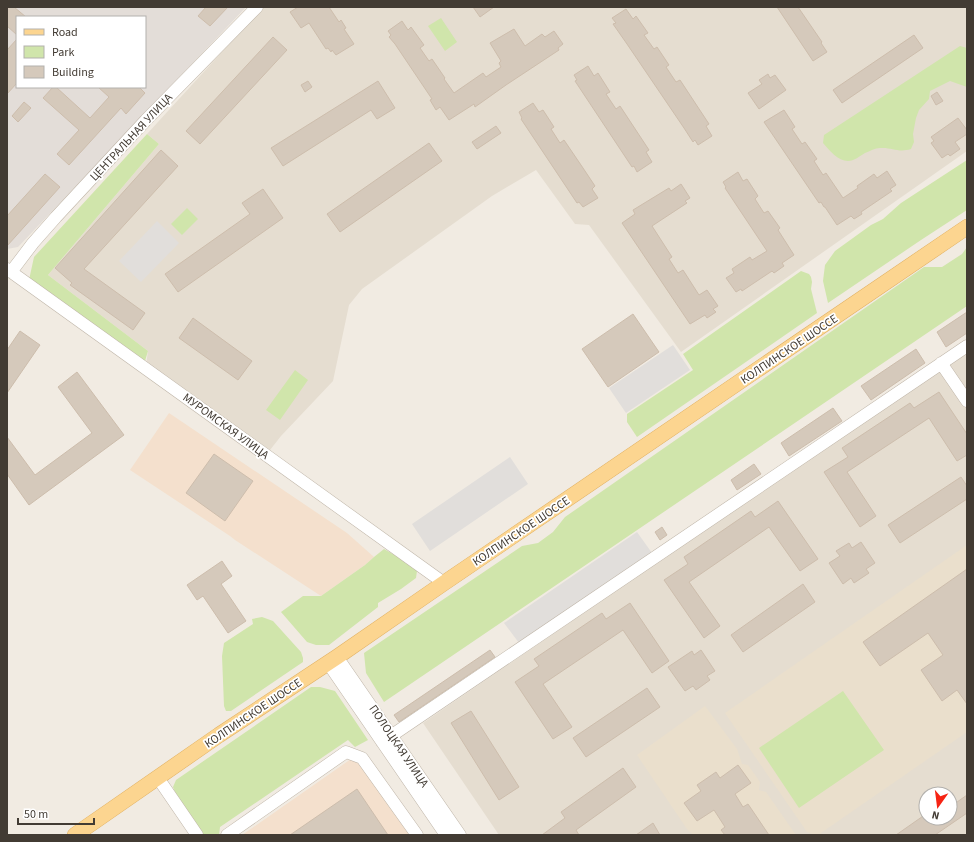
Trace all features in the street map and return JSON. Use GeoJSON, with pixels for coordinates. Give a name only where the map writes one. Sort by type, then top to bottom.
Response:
{"type":"FeatureCollection","features":[{"type":"Feature","properties":{"kind":"main road","name":"КОЛПИНСКОЕ ШОССЕ"},"geometry":{"type":"LineString","coordinates":[[75,835],[219,735],[333,660],[967,227]]}},
{"type":"Feature","properties":{"kind":"street","name":"ЦЕНТРАЛЬНАЯ УЛИЦА"},"geometry":{"type":"LineString","coordinates":[[9,271],[51,222],[146,120],[257,7]]}},
{"type":"Feature","properties":{"kind":"street","name":"МУРОМСКАЯ УЛИЦА"},"geometry":{"type":"LineString","coordinates":[[9,271],[444,583]]}},
{"type":"Feature","properties":{"kind":"street"},"geometry":{"type":"LineString","coordinates":[[387,739],[967,346]]}},
{"type":"Feature","properties":{"kind":"street"},"geometry":{"type":"LineString","coordinates":[[941,363],[967,401]]}},
{"type":"Feature","properties":{"kind":"street","name":"ПОЛОЦКАЯ УЛИЦА"},"geometry":{"type":"LineString","coordinates":[[333,660],[387,739],[446,835]]}},
{"type":"Feature","properties":{"kind":"street","name":"ПОЛОЦКАЯ УЛИЦА"},"geometry":{"type":"LineString","coordinates":[[387,739],[460,835]]}},
{"type":"Feature","properties":{"kind":"street"},"geometry":{"type":"LineString","coordinates":[[227,835],[346,752],[362,758],[417,835]]}},
{"type":"Feature","properties":{"kind":"street"},"geometry":{"type":"LineString","coordinates":[[158,778],[196,835]]}},
{"type":"Feature","properties":{"kind":"shaded area"},"geometry":{"type":"Polygon","coordinates":[[[7,7],[246,7],[18,247],[7,249],[7,7]]]}},
{"type":"Feature","properties":{"kind":"shaded area"},"geometry":{"type":"Polygon","coordinates":[[[263,7],[967,7],[967,151],[681,352],[589,225],[575,224],[536,170],[492,196],[362,289],[349,305],[333,381],[281,436],[270,450],[146,365],[148,351],[48,275],[159,144],[147,134],[263,7]]]}},
{"type":"Feature","properties":{"kind":"shaded area"},"geometry":{"type":"Polygon","coordinates":[[[157,221],[179,243],[141,282],[119,261],[157,221]]]}},
{"type":"Feature","properties":{"kind":"shaded area"},"geometry":{"type":"Polygon","coordinates":[[[673,345],[690,370],[626,413],[609,388],[673,345]]]}},
{"type":"Feature","properties":{"kind":"shaded area"},"geometry":{"type":"Polygon","coordinates":[[[967,350],[967,835],[499,835],[423,723],[967,350]]]}},
{"type":"Feature","properties":{"kind":"shaded area"},"geometry":{"type":"Polygon","coordinates":[[[169,413],[347,533],[374,557],[321,596],[130,470],[169,413]]]}},
{"type":"Feature","properties":{"kind":"shaded area"},"geometry":{"type":"Polygon","coordinates":[[[510,457],[528,484],[430,551],[412,524],[510,457]]]}},
{"type":"Feature","properties":{"kind":"shaded area"},"geometry":{"type":"Polygon","coordinates":[[[637,532],[652,553],[519,643],[504,623],[637,532]]]}},
{"type":"Feature","properties":{"kind":"shaded area"},"geometry":{"type":"Polygon","coordinates":[[[967,545],[967,732],[818,835],[807,832],[725,713],[967,545]]]}},
{"type":"Feature","properties":{"kind":"shaded area"},"geometry":{"type":"Polygon","coordinates":[[[705,706],[737,749],[742,764],[748,765],[760,782],[759,790],[766,792],[796,835],[693,835],[687,829],[637,755],[705,706]]]}},
{"type":"Feature","properties":{"kind":"shaded area"},"geometry":{"type":"Polygon","coordinates":[[[361,752],[420,835],[242,835],[361,752]]]}},
{"type":"Feature","properties":{"kind":"green space"},"geometry":{"type":"Polygon","coordinates":[[[441,18],[457,42],[445,51],[428,26],[441,18]]]}},
{"type":"Feature","properties":{"kind":"green space"},"geometry":{"type":"Polygon","coordinates":[[[960,46],[967,48],[967,87],[950,81],[930,91],[929,99],[919,110],[916,118],[913,134],[914,142],[911,149],[902,150],[878,148],[850,161],[844,161],[831,152],[823,143],[824,135],[960,46]]]}},
{"type":"Feature","properties":{"kind":"green space"},"geometry":{"type":"Polygon","coordinates":[[[147,134],[159,144],[48,275],[148,351],[145,361],[141,361],[29,280],[34,257],[147,134]]]}},
{"type":"Feature","properties":{"kind":"green space"},"geometry":{"type":"Polygon","coordinates":[[[967,160],[967,210],[828,303],[823,281],[825,265],[835,251],[871,225],[883,219],[901,203],[967,160]]]}},
{"type":"Feature","properties":{"kind":"green space"},"geometry":{"type":"Polygon","coordinates":[[[187,208],[198,219],[182,235],[171,224],[187,208]]]}},
{"type":"Feature","properties":{"kind":"green space"},"geometry":{"type":"Polygon","coordinates":[[[967,247],[967,306],[384,702],[366,673],[364,653],[522,546],[538,543],[553,532],[565,517],[924,267],[942,267],[962,254],[967,247]]]}},
{"type":"Feature","properties":{"kind":"green space"},"geometry":{"type":"Polygon","coordinates":[[[801,271],[809,274],[811,277],[811,289],[817,313],[637,437],[627,422],[627,414],[693,370],[683,354],[801,271]]]}},
{"type":"Feature","properties":{"kind":"green space"},"geometry":{"type":"Polygon","coordinates":[[[295,370],[308,380],[280,420],[266,410],[295,370]]]}},
{"type":"Feature","properties":{"kind":"green space"},"geometry":{"type":"Polygon","coordinates":[[[384,549],[414,566],[417,571],[416,578],[378,603],[378,607],[329,645],[316,645],[307,642],[281,612],[303,596],[321,596],[365,565],[384,549]]]}},
{"type":"Feature","properties":{"kind":"green space"},"geometry":{"type":"Polygon","coordinates":[[[262,617],[273,621],[301,652],[303,662],[231,711],[226,711],[224,706],[222,656],[224,643],[253,624],[252,619],[262,617]]]}},
{"type":"Feature","properties":{"kind":"green space"},"geometry":{"type":"Polygon","coordinates":[[[311,687],[320,687],[335,691],[368,740],[355,747],[348,740],[220,827],[219,835],[203,835],[175,792],[173,787],[176,780],[311,687]]]}},
{"type":"Feature","properties":{"kind":"green space"},"geometry":{"type":"Polygon","coordinates":[[[843,691],[884,750],[799,808],[759,748],[843,691]]]}},
{"type":"Feature","properties":{"kind":"building"},"geometry":{"type":"Polygon","coordinates":[[[7,7],[14,7],[25,16],[16,16],[16,34],[7,26],[7,7]]]}},
{"type":"Feature","properties":{"kind":"building"},"geometry":{"type":"Polygon","coordinates":[[[206,7],[228,7],[210,26],[198,16],[206,7]]]}},
{"type":"Feature","properties":{"kind":"building"},"geometry":{"type":"Polygon","coordinates":[[[298,7],[329,7],[339,22],[341,20],[346,28],[344,29],[354,44],[336,55],[332,50],[331,52],[328,48],[326,49],[309,23],[301,28],[290,12],[298,7]]]}},
{"type":"Feature","properties":{"kind":"building"},"geometry":{"type":"Polygon","coordinates":[[[473,7],[494,7],[480,17],[473,7]]]}},
{"type":"Feature","properties":{"kind":"building"},"geometry":{"type":"Polygon","coordinates":[[[777,7],[798,7],[822,42],[821,43],[827,52],[813,61],[777,7]]]}},
{"type":"Feature","properties":{"kind":"building"},"geometry":{"type":"Polygon","coordinates":[[[626,9],[633,19],[636,16],[648,33],[644,35],[654,49],[657,47],[669,65],[666,67],[676,82],[680,80],[709,124],[706,126],[712,136],[698,145],[695,140],[693,142],[613,24],[616,23],[612,18],[626,9]]]}},
{"type":"Feature","properties":{"kind":"building"},"geometry":{"type":"Polygon","coordinates":[[[402,21],[408,30],[411,27],[424,45],[420,48],[429,61],[432,59],[454,93],[483,73],[486,77],[501,67],[499,63],[501,61],[490,43],[514,29],[525,46],[542,34],[545,37],[554,31],[563,44],[558,48],[559,50],[475,107],[474,104],[449,120],[440,107],[436,110],[430,100],[432,99],[389,37],[391,35],[388,31],[402,21]]]}},
{"type":"Feature","properties":{"kind":"building"},"geometry":{"type":"Polygon","coordinates":[[[914,35],[923,48],[842,103],[833,90],[914,35]]]}},
{"type":"Feature","properties":{"kind":"building"},"geometry":{"type":"Polygon","coordinates":[[[273,37],[287,50],[200,144],[186,131],[273,37]]]}},
{"type":"Feature","properties":{"kind":"building"},"geometry":{"type":"Polygon","coordinates":[[[16,40],[16,84],[7,94],[7,50],[16,40]]]}},
{"type":"Feature","properties":{"kind":"building"},"geometry":{"type":"Polygon","coordinates":[[[588,66],[594,76],[598,73],[610,92],[606,94],[616,109],[620,106],[649,150],[646,152],[652,162],[637,172],[634,166],[632,167],[575,81],[577,80],[574,75],[588,66]]]}},
{"type":"Feature","properties":{"kind":"building"},"geometry":{"type":"Polygon","coordinates":[[[768,74],[770,78],[775,75],[786,90],[759,109],[748,93],[762,84],[759,80],[768,74]]]}},
{"type":"Feature","properties":{"kind":"building"},"geometry":{"type":"Polygon","coordinates":[[[308,81],[312,87],[305,92],[301,85],[308,81]]]}},
{"type":"Feature","properties":{"kind":"building"},"geometry":{"type":"Polygon","coordinates":[[[378,81],[395,108],[377,119],[371,110],[283,166],[271,148],[378,81]]]}},
{"type":"Feature","properties":{"kind":"building"},"geometry":{"type":"Polygon","coordinates":[[[52,88],[57,88],[90,118],[109,97],[99,88],[140,88],[145,93],[126,114],[121,108],[69,165],[57,154],[79,130],[43,98],[52,88]]]}},
{"type":"Feature","properties":{"kind":"building"},"geometry":{"type":"Polygon","coordinates":[[[937,92],[943,101],[936,105],[931,96],[937,92]]]}},
{"type":"Feature","properties":{"kind":"building"},"geometry":{"type":"Polygon","coordinates":[[[24,102],[31,108],[18,122],[12,116],[24,102]]]}},
{"type":"Feature","properties":{"kind":"building"},"geometry":{"type":"Polygon","coordinates":[[[533,103],[539,112],[543,110],[554,127],[551,129],[560,143],[564,140],[595,186],[592,189],[598,198],[583,207],[579,202],[577,203],[521,119],[522,118],[519,112],[533,103]]]}},
{"type":"Feature","properties":{"kind":"building"},"geometry":{"type":"Polygon","coordinates":[[[784,110],[795,127],[792,129],[802,144],[805,142],[817,159],[814,161],[823,175],[826,173],[843,198],[858,188],[857,186],[874,174],[877,178],[887,171],[896,185],[890,189],[892,191],[861,212],[862,214],[854,219],[851,216],[837,225],[821,202],[819,203],[764,122],[784,110]]]}},
{"type":"Feature","properties":{"kind":"building"},"geometry":{"type":"Polygon","coordinates":[[[958,118],[967,130],[967,134],[955,142],[960,149],[950,156],[948,154],[942,158],[931,143],[934,141],[931,137],[958,118]]]}},
{"type":"Feature","properties":{"kind":"building"},"geometry":{"type":"Polygon","coordinates":[[[496,126],[501,133],[477,149],[472,142],[496,126]]]}},
{"type":"Feature","properties":{"kind":"building"},"geometry":{"type":"Polygon","coordinates":[[[429,143],[442,161],[340,232],[327,214],[429,143]]]}},
{"type":"Feature","properties":{"kind":"building"},"geometry":{"type":"Polygon","coordinates":[[[161,150],[178,166],[84,269],[145,313],[133,330],[70,285],[72,283],[55,268],[161,150]]]}},
{"type":"Feature","properties":{"kind":"building"},"geometry":{"type":"Polygon","coordinates":[[[738,172],[743,181],[747,179],[758,196],[755,199],[764,213],[768,211],[780,228],[778,230],[794,255],[782,263],[784,266],[774,273],[772,271],[742,291],[741,289],[736,292],[726,278],[734,273],[732,269],[750,257],[752,260],[767,251],[725,188],[726,187],[723,182],[738,172]]]}},
{"type":"Feature","properties":{"kind":"building"},"geometry":{"type":"Polygon","coordinates":[[[45,174],[60,187],[7,246],[7,216],[45,174]]]}},
{"type":"Feature","properties":{"kind":"building"},"geometry":{"type":"Polygon","coordinates":[[[681,184],[690,198],[685,201],[687,203],[652,226],[672,257],[669,259],[678,273],[683,270],[699,295],[707,290],[718,306],[713,309],[716,312],[707,318],[705,315],[690,324],[622,223],[635,214],[633,210],[669,188],[671,191],[681,184]]]}},
{"type":"Feature","properties":{"kind":"building"},"geometry":{"type":"Polygon","coordinates":[[[263,189],[283,218],[178,292],[165,274],[250,214],[242,203],[263,189]]]}},
{"type":"Feature","properties":{"kind":"building"},"geometry":{"type":"Polygon","coordinates":[[[967,312],[967,333],[946,347],[937,332],[967,312]]]}},
{"type":"Feature","properties":{"kind":"building"},"geometry":{"type":"Polygon","coordinates":[[[633,314],[659,352],[608,387],[582,349],[633,314]]]}},
{"type":"Feature","properties":{"kind":"building"},"geometry":{"type":"Polygon","coordinates":[[[193,318],[252,361],[238,380],[179,338],[193,318]]]}},
{"type":"Feature","properties":{"kind":"building"},"geometry":{"type":"Polygon","coordinates":[[[20,331],[40,345],[7,393],[7,350],[20,331]]]}},
{"type":"Feature","properties":{"kind":"building"},"geometry":{"type":"Polygon","coordinates":[[[916,349],[925,363],[871,400],[861,386],[916,349]]]}},
{"type":"Feature","properties":{"kind":"building"},"geometry":{"type":"Polygon","coordinates":[[[77,372],[124,435],[29,505],[7,474],[7,437],[35,475],[92,433],[58,387],[77,372]]]}},
{"type":"Feature","properties":{"kind":"building"},"geometry":{"type":"Polygon","coordinates":[[[939,392],[967,434],[967,455],[957,461],[929,418],[847,472],[876,516],[860,527],[824,472],[848,457],[842,448],[910,403],[914,408],[939,392]]]}},
{"type":"Feature","properties":{"kind":"building"},"geometry":{"type":"Polygon","coordinates":[[[833,408],[842,421],[789,456],[781,443],[833,408]]]}},
{"type":"Feature","properties":{"kind":"building"},"geometry":{"type":"Polygon","coordinates":[[[214,454],[253,481],[225,521],[186,493],[214,454]]]}},
{"type":"Feature","properties":{"kind":"building"},"geometry":{"type":"Polygon","coordinates":[[[754,464],[761,474],[737,490],[731,480],[754,464]]]}},
{"type":"Feature","properties":{"kind":"building"},"geometry":{"type":"Polygon","coordinates":[[[961,477],[967,486],[967,499],[900,543],[888,525],[961,477]]]}},
{"type":"Feature","properties":{"kind":"building"},"geometry":{"type":"Polygon","coordinates":[[[778,501],[818,559],[800,571],[769,527],[689,582],[720,626],[704,638],[664,580],[688,564],[684,557],[751,511],[755,517],[778,501]]]}},
{"type":"Feature","properties":{"kind":"building"},"geometry":{"type":"Polygon","coordinates":[[[662,527],[667,535],[660,540],[655,532],[662,527]]]}},
{"type":"Feature","properties":{"kind":"building"},"geometry":{"type":"Polygon","coordinates":[[[861,542],[875,563],[866,569],[869,573],[854,583],[851,578],[843,584],[829,563],[840,556],[836,551],[849,543],[852,548],[861,542]]]}},
{"type":"Feature","properties":{"kind":"building"},"geometry":{"type":"Polygon","coordinates":[[[222,561],[232,576],[221,584],[246,621],[228,633],[203,596],[197,600],[187,585],[222,561]]]}},
{"type":"Feature","properties":{"kind":"building"},"geometry":{"type":"Polygon","coordinates":[[[967,569],[967,704],[957,690],[942,701],[921,670],[943,655],[928,633],[880,666],[863,642],[967,569]]]}},
{"type":"Feature","properties":{"kind":"building"},"geometry":{"type":"Polygon","coordinates":[[[803,584],[815,602],[743,652],[731,635],[803,584]]]}},
{"type":"Feature","properties":{"kind":"building"},"geometry":{"type":"Polygon","coordinates":[[[630,603],[669,661],[652,673],[623,630],[543,684],[572,727],[553,739],[515,682],[539,666],[534,659],[602,613],[606,619],[630,603]]]}},
{"type":"Feature","properties":{"kind":"building"},"geometry":{"type":"Polygon","coordinates":[[[490,650],[495,657],[399,722],[394,715],[490,650]]]}},
{"type":"Feature","properties":{"kind":"building"},"geometry":{"type":"Polygon","coordinates":[[[701,650],[715,671],[707,676],[710,680],[696,690],[693,686],[685,691],[668,667],[692,651],[694,655],[701,650]]]}},
{"type":"Feature","properties":{"kind":"building"},"geometry":{"type":"Polygon","coordinates":[[[647,688],[660,707],[586,757],[573,738],[647,688]]]}},
{"type":"Feature","properties":{"kind":"building"},"geometry":{"type":"Polygon","coordinates":[[[471,711],[519,787],[499,800],[451,723],[471,711]]]}},
{"type":"Feature","properties":{"kind":"building"},"geometry":{"type":"Polygon","coordinates":[[[738,765],[751,783],[735,794],[743,807],[748,804],[769,835],[725,835],[721,830],[725,827],[714,810],[697,821],[684,803],[701,791],[697,785],[716,772],[720,778],[738,765]]]}},
{"type":"Feature","properties":{"kind":"building"},"geometry":{"type":"Polygon","coordinates":[[[623,768],[636,787],[576,830],[579,835],[542,835],[565,818],[561,812],[623,768]]]}},
{"type":"Feature","properties":{"kind":"building"},"geometry":{"type":"Polygon","coordinates":[[[357,789],[388,835],[290,835],[357,789]]]}},
{"type":"Feature","properties":{"kind":"building"},"geometry":{"type":"Polygon","coordinates":[[[967,795],[967,813],[958,819],[958,801],[967,795]]]}},
{"type":"Feature","properties":{"kind":"building"},"geometry":{"type":"Polygon","coordinates":[[[918,820],[918,826],[948,826],[935,835],[896,835],[918,820]]]}},
{"type":"Feature","properties":{"kind":"building"},"geometry":{"type":"Polygon","coordinates":[[[653,823],[660,835],[636,835],[653,823]]]}}]}
